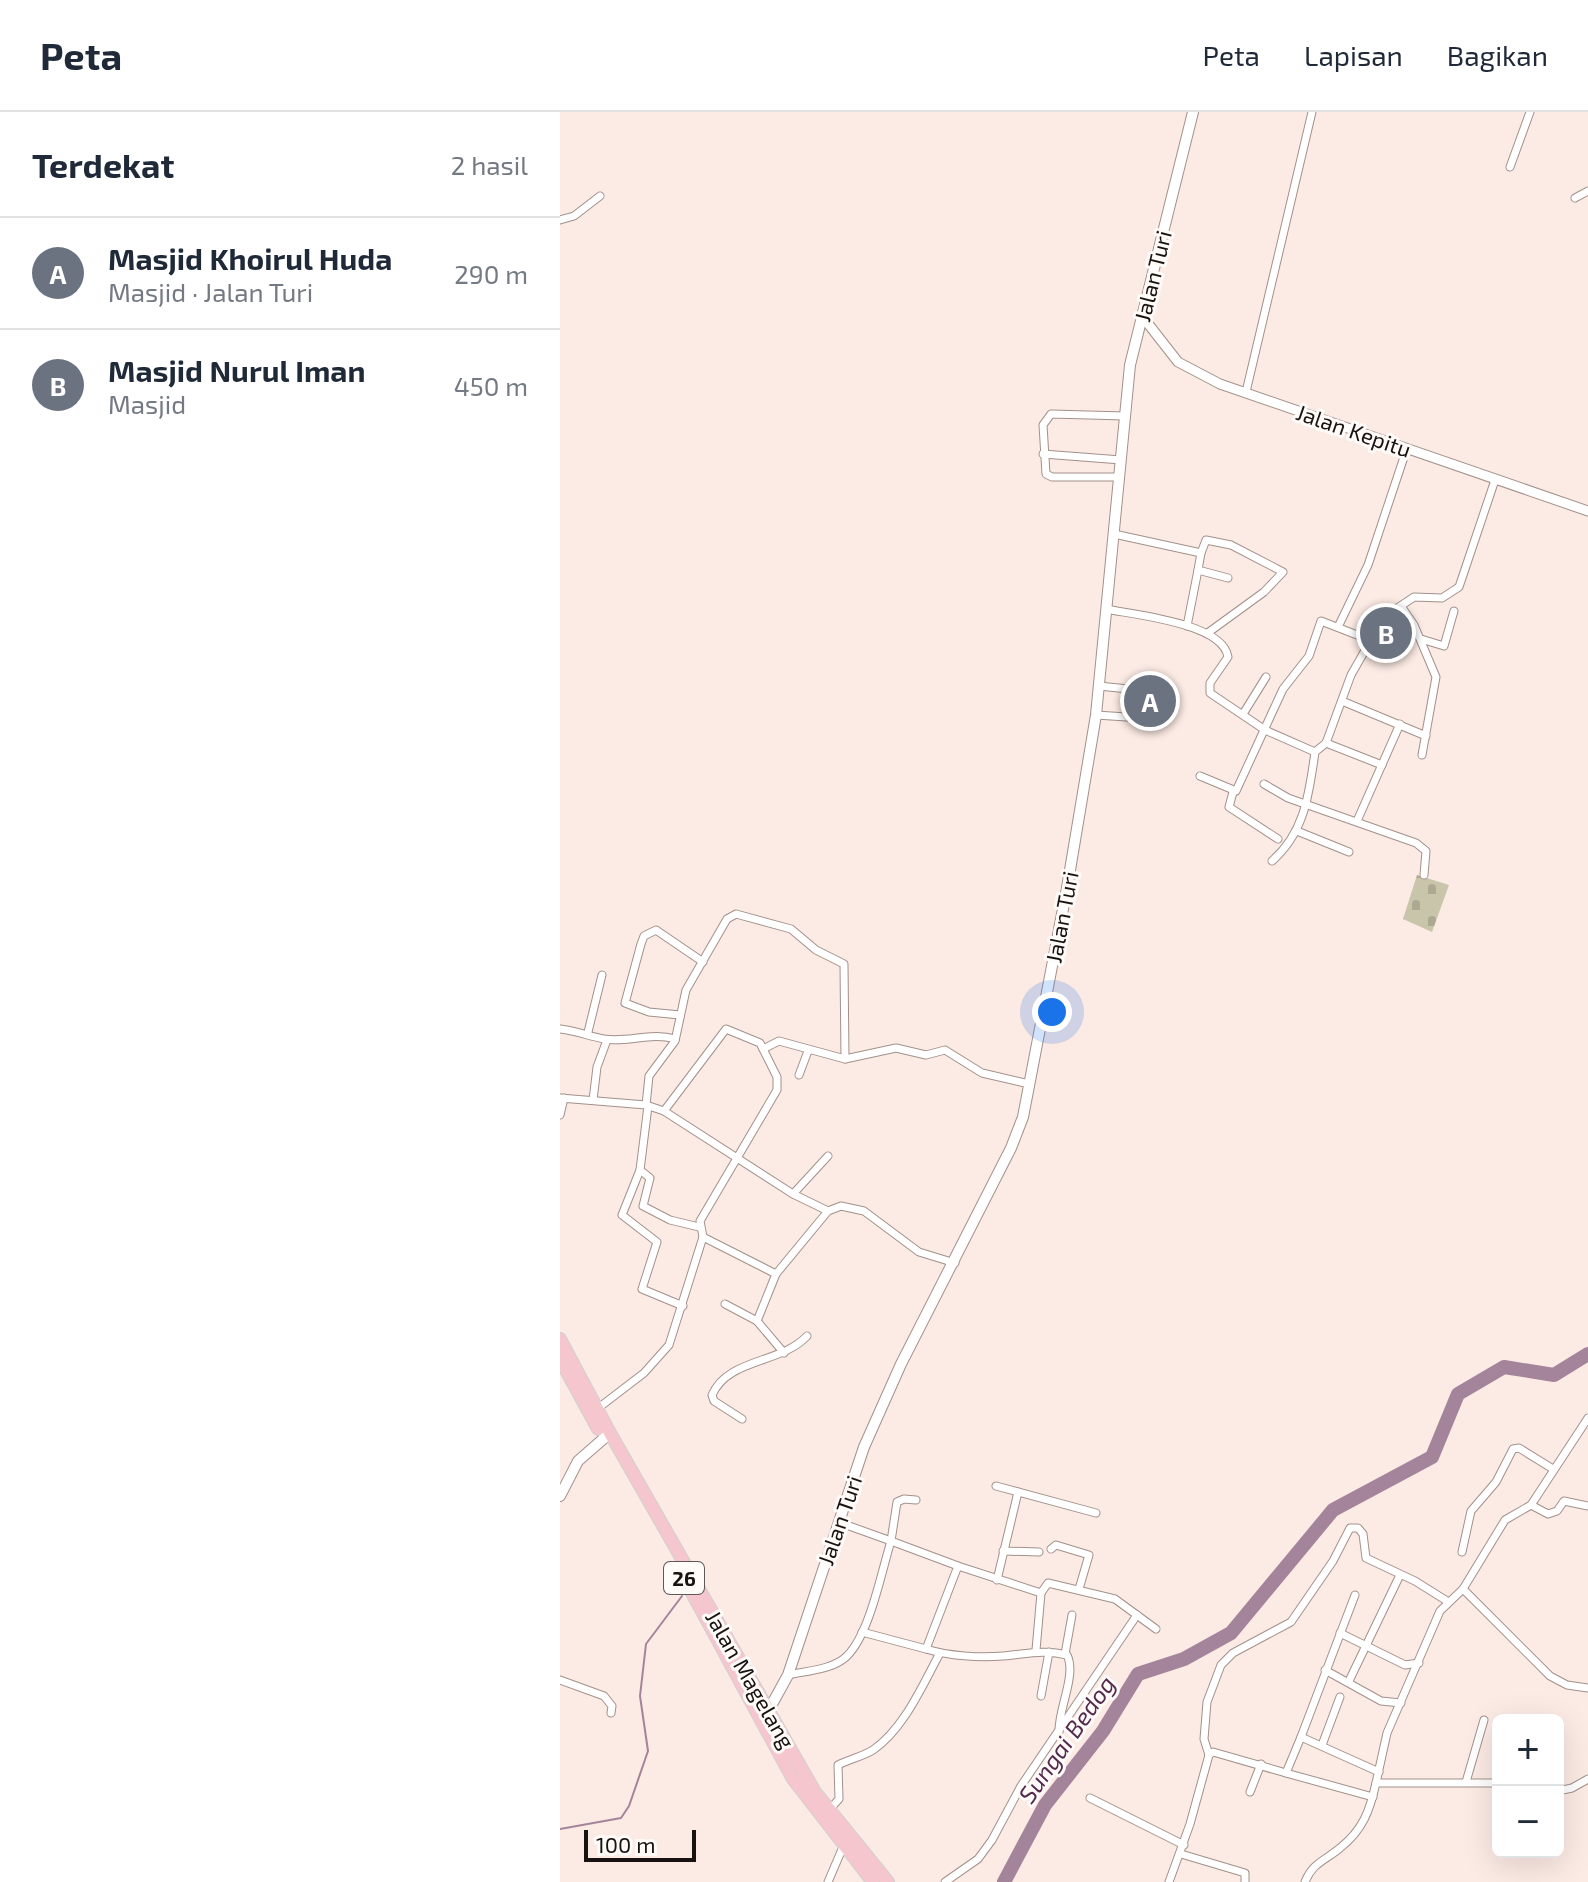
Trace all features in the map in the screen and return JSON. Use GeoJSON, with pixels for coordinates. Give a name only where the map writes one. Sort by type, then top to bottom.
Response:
{"type":"FeatureCollection","features":[{"type":"Feature","properties":{"kind":"highway","name":"Jalan Magelang"},"geometry":{"type":"LineString","coordinates":[[560,1339],[597,1409],[606,1435],[793,1779],[873,1882]]}},
{"type":"Feature","properties":{"kind":"highway","name":"Jalan Magelang"},"geometry":{"type":"LineString","coordinates":[[562,1366],[829,1810],[888,1882]]}},
{"type":"Feature","properties":{"kind":"main road","name":"Jalan Turi"},"geometry":{"type":"LineString","coordinates":[[761,1722],[788,1675],[867,1440],[1011,1148],[1029,1084],[1096,715],[1125,416],[1136,338],[1193,112]]}},
{"type":"Feature","properties":{"kind":"main road"},"geometry":{"type":"LineString","coordinates":[[560,1496],[578,1461],[606,1435]]}},
{"type":"Feature","properties":{"kind":"street"},"geometry":{"type":"LineString","coordinates":[[1246,392],[1312,112]]}},
{"type":"Feature","properties":{"kind":"street"},"geometry":{"type":"LineString","coordinates":[[1510,167],[1530,112]]}},
{"type":"Feature","properties":{"kind":"street"},"geometry":{"type":"LineString","coordinates":[[1575,198],[1588,191]]}},
{"type":"Feature","properties":{"kind":"street"},"geometry":{"type":"LineString","coordinates":[[560,220],[574,216],[600,196]]}},
{"type":"Feature","properties":{"kind":"street","name":"Jalan Kepitu"},"geometry":{"type":"LineString","coordinates":[[1142,316],[1178,362],[1220,384],[1588,511]]}},
{"type":"Feature","properties":{"kind":"street"},"geometry":{"type":"LineString","coordinates":[[1136,338],[1145,333],[1158,340]]}},
{"type":"Feature","properties":{"kind":"street"},"geometry":{"type":"LineString","coordinates":[[1119,477],[1052,477],[1044,469],[1043,425],[1051,414],[1125,416]]}},
{"type":"Feature","properties":{"kind":"street"},"geometry":{"type":"LineString","coordinates":[[1338,627],[1368,565],[1407,448]]}},
{"type":"Feature","properties":{"kind":"street"},"geometry":{"type":"LineString","coordinates":[[1043,454],[1121,460]]}},
{"type":"Feature","properties":{"kind":"street"},"geometry":{"type":"LineString","coordinates":[[1272,861],[1289,846],[1297,831],[1308,803],[1315,752],[1326,743],[1370,640],[1384,617],[1401,606],[1424,595],[1442,598],[1459,587],[1495,480]]}},
{"type":"Feature","properties":{"kind":"street"},"geometry":{"type":"LineString","coordinates":[[1114,534],[1201,553]]}},
{"type":"Feature","properties":{"kind":"street"},"geometry":{"type":"LineString","coordinates":[[1187,626],[1206,540],[1220,541],[1283,572],[1264,592],[1209,632]]}},
{"type":"Feature","properties":{"kind":"street"},"geometry":{"type":"LineString","coordinates":[[1198,570],[1228,578]]}},
{"type":"Feature","properties":{"kind":"street"},"geometry":{"type":"LineString","coordinates":[[1401,606],[1421,639],[1436,677],[1422,755]]}},
{"type":"Feature","properties":{"kind":"street"},"geometry":{"type":"LineString","coordinates":[[1106,609],[1209,632],[1227,651],[1228,657],[1210,683],[1210,693],[1265,730],[1315,752]]}},
{"type":"Feature","properties":{"kind":"street"},"geometry":{"type":"LineString","coordinates":[[1421,639],[1444,646],[1454,611]]}},
{"type":"Feature","properties":{"kind":"street"},"geometry":{"type":"LineString","coordinates":[[1278,839],[1229,807],[1233,792],[1286,684],[1309,656],[1321,621],[1370,640]]}},
{"type":"Feature","properties":{"kind":"street"},"geometry":{"type":"LineString","coordinates":[[1243,714],[1266,677]]}},
{"type":"Feature","properties":{"kind":"street"},"geometry":{"type":"LineString","coordinates":[[1099,686],[1138,690]]}},
{"type":"Feature","properties":{"kind":"street"},"geometry":{"type":"LineString","coordinates":[[1342,701],[1426,736]]}},
{"type":"Feature","properties":{"kind":"street"},"geometry":{"type":"LineString","coordinates":[[1096,715],[1157,719]]}},
{"type":"Feature","properties":{"kind":"street"},"geometry":{"type":"LineString","coordinates":[[1357,821],[1400,724]]}},
{"type":"Feature","properties":{"kind":"street"},"geometry":{"type":"LineString","coordinates":[[1326,743],[1382,765]]}},
{"type":"Feature","properties":{"kind":"street"},"geometry":{"type":"LineString","coordinates":[[1200,776],[1233,792]]}},
{"type":"Feature","properties":{"kind":"street"},"geometry":{"type":"LineString","coordinates":[[1264,784],[1288,798],[1416,843],[1426,851],[1428,860],[1424,875]]}},
{"type":"Feature","properties":{"kind":"street"},"geometry":{"type":"LineString","coordinates":[[1297,831],[1349,852]]}},
{"type":"Feature","properties":{"kind":"street"},"geometry":{"type":"LineString","coordinates":[[683,1306],[642,1289],[657,1242],[622,1215],[640,1170],[649,1076],[675,1039],[686,990],[727,919],[736,914],[791,929],[816,950],[841,961],[845,1059]]}},
{"type":"Feature","properties":{"kind":"street"},"geometry":{"type":"LineString","coordinates":[[680,1015],[640,1010],[625,1003],[644,936],[656,930],[703,962]]}},
{"type":"Feature","properties":{"kind":"street"},"geometry":{"type":"LineString","coordinates":[[588,1032],[602,975]]}},
{"type":"Feature","properties":{"kind":"street"},"geometry":{"type":"LineString","coordinates":[[560,1029],[588,1032],[607,1040],[649,1036],[675,1039]]}},
{"type":"Feature","properties":{"kind":"street"},"geometry":{"type":"LineString","coordinates":[[597,1409],[644,1373],[669,1345],[703,1237],[699,1227],[703,1214],[778,1086],[763,1049],[755,1040],[726,1029],[664,1111]]}},
{"type":"Feature","properties":{"kind":"street"},"geometry":{"type":"LineString","coordinates":[[593,1100],[597,1067],[607,1040]]}},
{"type":"Feature","properties":{"kind":"street"},"geometry":{"type":"LineString","coordinates":[[763,1049],[776,1041],[845,1059],[896,1048],[926,1055],[952,1053],[982,1073],[1029,1084]]}},
{"type":"Feature","properties":{"kind":"street"},"geometry":{"type":"LineString","coordinates":[[799,1075],[808,1051]]}},
{"type":"Feature","properties":{"kind":"street"},"geometry":{"type":"LineString","coordinates":[[560,1115],[562,1098],[647,1106],[664,1111],[793,1194],[828,1211]]}},
{"type":"Feature","properties":{"kind":"street"},"geometry":{"type":"LineString","coordinates":[[793,1194],[828,1156]]}},
{"type":"Feature","properties":{"kind":"street"},"geometry":{"type":"LineString","coordinates":[[640,1170],[650,1178],[643,1206],[670,1220],[699,1227]]}},
{"type":"Feature","properties":{"kind":"street"},"geometry":{"type":"LineString","coordinates":[[757,1321],[776,1274],[828,1211],[841,1206],[864,1211],[919,1252],[955,1263]]}},
{"type":"Feature","properties":{"kind":"street"},"geometry":{"type":"LineString","coordinates":[[703,1237],[776,1274]]}},
{"type":"Feature","properties":{"kind":"street"},"geometry":{"type":"LineString","coordinates":[[725,1304],[757,1321],[784,1353]]}},
{"type":"Feature","properties":{"kind":"street"},"geometry":{"type":"LineString","coordinates":[[742,1419],[714,1401],[712,1395],[717,1383],[737,1370],[784,1353],[807,1336]]}},
{"type":"Feature","properties":{"kind":"street"},"geometry":{"type":"LineString","coordinates":[[1305,1882],[1311,1869],[1359,1830],[1370,1813],[1387,1733],[1447,1601],[1463,1589],[1505,1520],[1531,1505],[1588,1418]]}},
{"type":"Feature","properties":{"kind":"street"},"geometry":{"type":"LineString","coordinates":[[1462,1552],[1471,1511],[1496,1482],[1513,1449],[1519,1448],[1553,1469]]}},
{"type":"Feature","properties":{"kind":"street"},"geometry":{"type":"LineString","coordinates":[[996,1486],[1096,1513]]}},
{"type":"Feature","properties":{"kind":"street"},"geometry":{"type":"LineString","coordinates":[[997,1580],[1018,1492]]}},
{"type":"Feature","properties":{"kind":"street"},"geometry":{"type":"LineString","coordinates":[[788,1675],[828,1666],[846,1657],[862,1632],[891,1541],[897,1502],[916,1500]]}},
{"type":"Feature","properties":{"kind":"street"},"geometry":{"type":"LineString","coordinates":[[1531,1505],[1548,1514],[1557,1511],[1564,1501],[1588,1506]]}},
{"type":"Feature","properties":{"kind":"street"},"geometry":{"type":"LineString","coordinates":[[838,1522],[1041,1593]]}},
{"type":"Feature","properties":{"kind":"street"},"geometry":{"type":"LineString","coordinates":[[1169,1882],[1182,1849],[1209,1755],[1204,1739],[1207,1702],[1221,1665],[1233,1653],[1291,1622],[1333,1561],[1347,1530],[1354,1527],[1361,1530],[1366,1558],[1447,1601]]}},
{"type":"Feature","properties":{"kind":"street"},"geometry":{"type":"LineString","coordinates":[[1051,1549],[1056,1545],[1089,1555],[1079,1589]]}},
{"type":"Feature","properties":{"kind":"street"},"geometry":{"type":"LineString","coordinates":[[1003,1551],[1039,1552]]}},
{"type":"Feature","properties":{"kind":"street"},"geometry":{"type":"LineString","coordinates":[[926,1649],[958,1566]]}},
{"type":"Feature","properties":{"kind":"street"},"geometry":{"type":"LineString","coordinates":[[1349,1681],[1400,1575]]}},
{"type":"Feature","properties":{"kind":"street"},"geometry":{"type":"LineString","coordinates":[[1036,1650],[1041,1593],[1048,1583],[1115,1599],[1156,1629]]}},
{"type":"Feature","properties":{"kind":"street"},"geometry":{"type":"LineString","coordinates":[[1463,1589],[1550,1676],[1567,1685],[1588,1688]]}},
{"type":"Feature","properties":{"kind":"street"},"geometry":{"type":"LineString","coordinates":[[1286,1773],[1355,1595]]}},
{"type":"Feature","properties":{"kind":"street"},"geometry":{"type":"LineString","coordinates":[[1059,1734],[1058,1716],[1070,1666],[1065,1654],[1072,1615]]}},
{"type":"Feature","properties":{"kind":"street"},"geometry":{"type":"LineString","coordinates":[[945,1882],[978,1859],[1021,1786],[1137,1615]]}},
{"type":"Feature","properties":{"kind":"street"},"geometry":{"type":"LineString","coordinates":[[862,1632],[940,1653],[1002,1656],[1036,1650],[1065,1654]]}},
{"type":"Feature","properties":{"kind":"street"},"geometry":{"type":"LineString","coordinates":[[1340,1633],[1405,1665],[1419,1663]]}},
{"type":"Feature","properties":{"kind":"street"},"geometry":{"type":"LineString","coordinates":[[1041,1696],[1049,1652]]}},
{"type":"Feature","properties":{"kind":"street"},"geometry":{"type":"LineString","coordinates":[[829,1810],[839,1799],[837,1768],[867,1753],[885,1739],[912,1703],[940,1653]]}},
{"type":"Feature","properties":{"kind":"street"},"geometry":{"type":"LineString","coordinates":[[1325,1670],[1381,1701],[1401,1703]]}},
{"type":"Feature","properties":{"kind":"street"},"geometry":{"type":"LineString","coordinates":[[560,1680],[604,1696],[612,1706],[611,1713]]}},
{"type":"Feature","properties":{"kind":"street"},"geometry":{"type":"LineString","coordinates":[[1322,1745],[1340,1697]]}},
{"type":"Feature","properties":{"kind":"street"},"geometry":{"type":"LineString","coordinates":[[1466,1782],[1484,1720]]}},
{"type":"Feature","properties":{"kind":"street"},"geometry":{"type":"LineString","coordinates":[[1301,1737],[1379,1772]]}},
{"type":"Feature","properties":{"kind":"street"},"geometry":{"type":"LineString","coordinates":[[1209,1755],[1213,1752],[1261,1764],[1373,1797]]}},
{"type":"Feature","properties":{"kind":"street"},"geometry":{"type":"LineString","coordinates":[[1250,1792],[1261,1764]]}},
{"type":"Feature","properties":{"kind":"street"},"geometry":{"type":"LineString","coordinates":[[1564,1790],[1588,1779]]}},
{"type":"Feature","properties":{"kind":"street"},"geometry":{"type":"LineString","coordinates":[[1376,1783],[1492,1783]]}},
{"type":"Feature","properties":{"kind":"street"},"geometry":{"type":"LineString","coordinates":[[1090,1798],[1182,1849],[1245,1873],[1245,1882]]}},
{"type":"Feature","properties":{"kind":"street"},"geometry":{"type":"LineString","coordinates":[[828,1882],[843,1847]]}},
{"type":"Feature","properties":{"kind":"green space"},"geometry":{"type":"Polygon","coordinates":[[[1417,875],[1449,885],[1432,932],[1403,919],[1417,875]]]}},
{"type":"Feature","properties":{"kind":"waterway","name":"Sungai Bedog"},"geometry":{"type":"LineString","coordinates":[[1004,1882],[1045,1805],[1103,1731],[1138,1674],[1184,1659],[1231,1633],[1333,1510],[1432,1457],[1458,1394],[1504,1367],[1554,1375],[1588,1354]]}},
{"type":"Feature","properties":{"kind":"waterway"},"geometry":{"type":"LineString","coordinates":[[560,1829],[621,1818],[629,1806],[648,1751],[640,1696],[646,1644],[682,1596]]}},
{"type":"Feature","properties":{"kind":"place","name":"Masjid Nurul Iman"},"geometry":{"type":"Point","coordinates":[1386,633]}},
{"type":"Feature","properties":{"kind":"place","name":"Masjid Khoirul Huda"},"geometry":{"type":"Point","coordinates":[1150,701]}}]}
